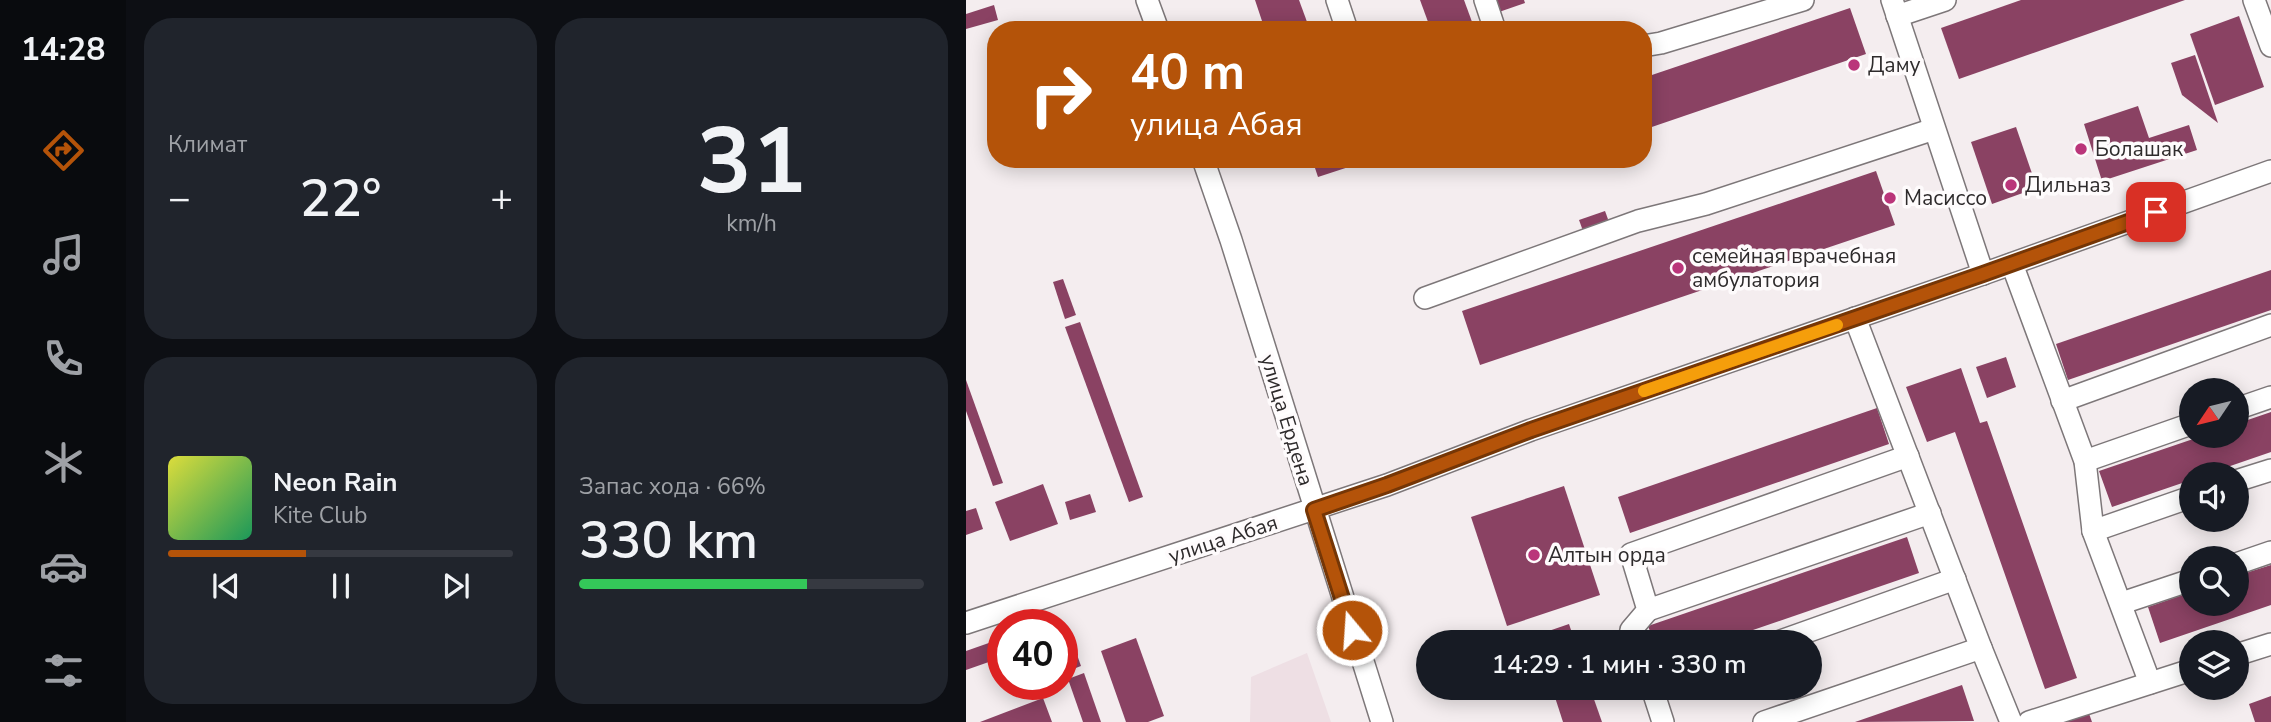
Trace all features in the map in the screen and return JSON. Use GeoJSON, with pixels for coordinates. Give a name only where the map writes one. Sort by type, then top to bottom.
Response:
{"type":"FeatureCollection","features":[{"type":"Feature","properties":{"kind":"street"},"geometry":{"type":"LineString","coordinates":[[1147,0],[1155,21]]}},
{"type":"Feature","properties":{"kind":"street"},"geometry":{"type":"LineString","coordinates":[[1337,0],[1344,21]]}},
{"type":"Feature","properties":{"kind":"street"},"geometry":{"type":"LineString","coordinates":[[1485,0],[1492,21]]}},
{"type":"Feature","properties":{"kind":"street"},"geometry":{"type":"LineString","coordinates":[[1652,44],[1803,0]]}},
{"type":"Feature","properties":{"kind":"street"},"geometry":{"type":"LineString","coordinates":[[1945,0],[1895,8],[1983,274]]}},
{"type":"Feature","properties":{"kind":"street"},"geometry":{"type":"LineString","coordinates":[[2255,0],[2271,46]]}},
{"type":"Feature","properties":{"kind":"street"},"geometry":{"type":"LineString","coordinates":[[1425,298],[1638,221],[1706,204],[1934,129]]}},
{"type":"Feature","properties":{"kind":"street","name":"улица Ердена"},"geometry":{"type":"LineString","coordinates":[[1206,168],[1382,722]]}},
{"type":"Feature","properties":{"kind":"street","name":"улица Абая"},"geometry":{"type":"LineString","coordinates":[[966,623],[1387,485],[1531,430],[2012,264],[2271,171]]}},
{"type":"Feature","properties":{"kind":"street"},"geometry":{"type":"LineString","coordinates":[[2012,264],[2085,461],[2093,531],[2150,683]]}},
{"type":"Feature","properties":{"kind":"street"},"geometry":{"type":"LineString","coordinates":[[1855,318],[1980,648],[2011,722]]}},
{"type":"Feature","properties":{"kind":"street"},"geometry":{"type":"LineString","coordinates":[[2062,401],[2271,325]]}},
{"type":"Feature","properties":{"kind":"street"},"geometry":{"type":"LineString","coordinates":[[2249,405],[2271,397]]}},
{"type":"Feature","properties":{"kind":"street"},"geometry":{"type":"LineString","coordinates":[[2085,461],[2179,428]]}},
{"type":"Feature","properties":{"kind":"street"},"geometry":{"type":"LineString","coordinates":[[1648,610],[1631,554],[1908,456]]}},
{"type":"Feature","properties":{"kind":"street"},"geometry":{"type":"LineString","coordinates":[[2249,477],[2271,470]]}},
{"type":"Feature","properties":{"kind":"street"},"geometry":{"type":"LineString","coordinates":[[2093,531],[2179,501]]}},
{"type":"Feature","properties":{"kind":"street"},"geometry":{"type":"LineString","coordinates":[[1631,630],[1648,610],[1930,513]]}},
{"type":"Feature","properties":{"kind":"street"},"geometry":{"type":"LineString","coordinates":[[2249,560],[2271,552]]}},
{"type":"Feature","properties":{"kind":"street"},"geometry":{"type":"LineString","coordinates":[[1812,630],[1955,579]]}},
{"type":"Feature","properties":{"kind":"street"},"geometry":{"type":"LineString","coordinates":[[2122,603],[2179,583]]}},
{"type":"Feature","properties":{"kind":"street"},"geometry":{"type":"LineString","coordinates":[[2249,651],[2271,644]]}},
{"type":"Feature","properties":{"kind":"street"},"geometry":{"type":"LineString","coordinates":[[1764,722],[1980,648]]}},
{"type":"Feature","properties":{"kind":"street"},"geometry":{"type":"LineString","coordinates":[[2029,722],[2179,674]]}},
{"type":"Feature","properties":{"kind":"street"},"geometry":{"type":"LineString","coordinates":[[1656,700],[1663,722]]}},
{"type":"Feature","properties":{"kind":"shaded area"},"geometry":{"type":"Polygon","coordinates":[[[1307,653],[1331,722],[1250,722],[1251,677],[1307,653]]]}},
{"type":"Feature","properties":{"kind":"building"},"geometry":{"type":"Polygon","coordinates":[[[1255,0],[1299,0],[1307,21],[1262,21],[1255,0]]]}},
{"type":"Feature","properties":{"kind":"building"},"geometry":{"type":"Polygon","coordinates":[[[1420,0],[1464,0],[1472,21],[1428,21],[1420,0]]]}},
{"type":"Feature","properties":{"kind":"building"},"geometry":{"type":"Polygon","coordinates":[[[1495,0],[1524,0],[1525,3],[1499,12],[1495,0]]]}},
{"type":"Feature","properties":{"kind":"building"},"geometry":{"type":"Polygon","coordinates":[[[2021,0],[2185,0],[1959,79],[1941,28],[2021,0]]]}},
{"type":"Feature","properties":{"kind":"building"},"geometry":{"type":"Polygon","coordinates":[[[994,5],[998,20],[966,29],[966,14],[994,5]]]}},
{"type":"Feature","properties":{"kind":"building"},"geometry":{"type":"Polygon","coordinates":[[[1850,8],[1866,54],[1652,127],[1652,75],[1850,8]]]}},
{"type":"Feature","properties":{"kind":"building"},"geometry":{"type":"Polygon","coordinates":[[[2239,16],[2264,87],[2215,105],[2190,34],[2239,16]]]}},
{"type":"Feature","properties":{"kind":"building"},"geometry":{"type":"Polygon","coordinates":[[[2195,55],[2218,123],[2182,95],[2171,63],[2195,55]]]}},
{"type":"Feature","properties":{"kind":"building"},"geometry":{"type":"Polygon","coordinates":[[[2138,106],[2149,138],[2189,125],[2197,150],[2102,181],[2084,124],[2138,106]]]}},
{"type":"Feature","properties":{"kind":"building"},"geometry":{"type":"Polygon","coordinates":[[[2016,127],[2037,188],[1992,204],[1971,142],[2016,127]]]}},
{"type":"Feature","properties":{"kind":"building"},"geometry":{"type":"Polygon","coordinates":[[[1315,168],[1346,168],[1318,177],[1315,168]]]}},
{"type":"Feature","properties":{"kind":"building","name":"семейная врачебная амбулатория"},"geometry":{"type":"Polygon","coordinates":[[[1876,171],[1895,225],[1480,365],[1462,311],[1876,171]]]}},
{"type":"Feature","properties":{"kind":"building"},"geometry":{"type":"Polygon","coordinates":[[[1605,211],[1612,230],[1586,239],[1579,220],[1605,211]]]}},
{"type":"Feature","properties":{"kind":"building"},"geometry":{"type":"Polygon","coordinates":[[[2271,270],[2271,310],[2068,380],[2056,344],[2271,270]]]}},
{"type":"Feature","properties":{"kind":"building"},"geometry":{"type":"Polygon","coordinates":[[[1063,279],[1076,315],[1065,319],[1053,282],[1063,279]]]}},
{"type":"Feature","properties":{"kind":"building"},"geometry":{"type":"Polygon","coordinates":[[[1080,322],[1143,497],[1129,502],[1065,327],[1080,322]]]}},
{"type":"Feature","properties":{"kind":"building"},"geometry":{"type":"Polygon","coordinates":[[[2006,357],[2016,387],[1987,398],[1976,367],[2006,357]]]}},
{"type":"Feature","properties":{"kind":"building"},"geometry":{"type":"Polygon","coordinates":[[[1961,368],[1980,423],[1987,421],[2077,678],[2045,689],[1955,432],[1927,442],[1906,387],[1961,368]]]}},
{"type":"Feature","properties":{"kind":"building"},"geometry":{"type":"Polygon","coordinates":[[[966,380],[1003,483],[993,486],[966,411],[966,380]]]}},
{"type":"Feature","properties":{"kind":"building"},"geometry":{"type":"Polygon","coordinates":[[[1877,408],[1889,444],[1630,533],[1618,497],[1877,408]]]}},
{"type":"Feature","properties":{"kind":"building"},"geometry":{"type":"Polygon","coordinates":[[[2271,412],[2271,452],[2242,462],[2179,462],[2179,484],[2112,507],[2099,471],[2179,444],[2179,448],[2249,448],[2249,420],[2271,412]]]}},
{"type":"Feature","properties":{"kind":"building"},"geometry":{"type":"Polygon","coordinates":[[[1043,484],[1058,524],[1010,541],[995,502],[1043,484]]]}},
{"type":"Feature","properties":{"kind":"building"},"geometry":{"type":"Polygon","coordinates":[[[1564,486],[1600,595],[1507,626],[1471,517],[1564,486]]]}},
{"type":"Feature","properties":{"kind":"building"},"geometry":{"type":"Polygon","coordinates":[[[1090,494],[1096,512],[1070,520],[1065,502],[1090,494]]]}},
{"type":"Feature","properties":{"kind":"building"},"geometry":{"type":"Polygon","coordinates":[[[976,508],[983,529],[966,535],[966,511],[976,508]]]}},
{"type":"Feature","properties":{"kind":"building"},"geometry":{"type":"Polygon","coordinates":[[[1907,537],[1919,573],[1753,630],[1650,630],[1648,626],[1907,537]]]}},
{"type":"Feature","properties":{"kind":"building"},"geometry":{"type":"Polygon","coordinates":[[[2271,565],[2271,605],[2249,613],[2249,572],[2271,565]]]}},
{"type":"Feature","properties":{"kind":"building"},"geometry":{"type":"Polygon","coordinates":[[[2179,596],[2179,616],[2239,616],[2198,630],[2179,630],[2179,636],[2160,643],[2148,607],[2179,596]]]}},
{"type":"Feature","properties":{"kind":"building"},"geometry":{"type":"Polygon","coordinates":[[[1569,624],[1571,630],[1552,630],[1569,624]]]}},
{"type":"Feature","properties":{"kind":"building"},"geometry":{"type":"Polygon","coordinates":[[[1136,638],[1164,716],[1148,722],[1126,722],[1101,651],[1136,638]]]}},
{"type":"Feature","properties":{"kind":"building"},"geometry":{"type":"Polygon","coordinates":[[[987,644],[987,663],[966,670],[966,651],[987,644]]]}},
{"type":"Feature","properties":{"kind":"building"},"geometry":{"type":"Polygon","coordinates":[[[1084,673],[1101,722],[1083,722],[1075,700],[1078,700],[1078,675],[1084,673]]]}},
{"type":"Feature","properties":{"kind":"building"},"geometry":{"type":"Polygon","coordinates":[[[1962,685],[1974,721],[1855,722],[1962,685]]]}},
{"type":"Feature","properties":{"kind":"building"},"geometry":{"type":"Polygon","coordinates":[[[2271,696],[2271,722],[2255,722],[2249,704],[2271,696]]]}},
{"type":"Feature","properties":{"kind":"building"},"geometry":{"type":"Polygon","coordinates":[[[1044,700],[1052,722],[980,722],[1044,700]]]}},
{"type":"Feature","properties":{"kind":"building"},"geometry":{"type":"Polygon","coordinates":[[[1556,700],[1594,700],[1602,722],[1563,722],[1556,700]]]}},
{"type":"Feature","properties":{"kind":"building"},"geometry":{"type":"Polygon","coordinates":[[[2086,705],[2092,722],[2057,722],[2086,705]]]}},
{"type":"Feature","properties":{"kind":"slow traffic"},"geometry":{"type":"LineString","coordinates":[[1644,391],[1837,325]]}},
{"type":"Feature","properties":{"kind":"place","name":"Даму"},"geometry":{"type":"Point","coordinates":[1854,65]}},
{"type":"Feature","properties":{"kind":"place","name":"Болашак"},"geometry":{"type":"Point","coordinates":[2081,149]}},
{"type":"Feature","properties":{"kind":"place","name":"Дильназ"},"geometry":{"type":"Point","coordinates":[2011,185]}},
{"type":"Feature","properties":{"kind":"place","name":"Масиссо"},"geometry":{"type":"Point","coordinates":[1890,198]}},
{"type":"Feature","properties":{"kind":"place","name":"семейная врачебная амбулатория"},"geometry":{"type":"Point","coordinates":[1678,268]}},
{"type":"Feature","properties":{"kind":"place","name":"Алтын орда"},"geometry":{"type":"Point","coordinates":[1534,555]}},
{"type":"Feature","properties":{"kind":"route"},"geometry":{"type":"LineString","coordinates":[[1352,630],[1314,510],[1531,430],[2156,212]]}}]}
